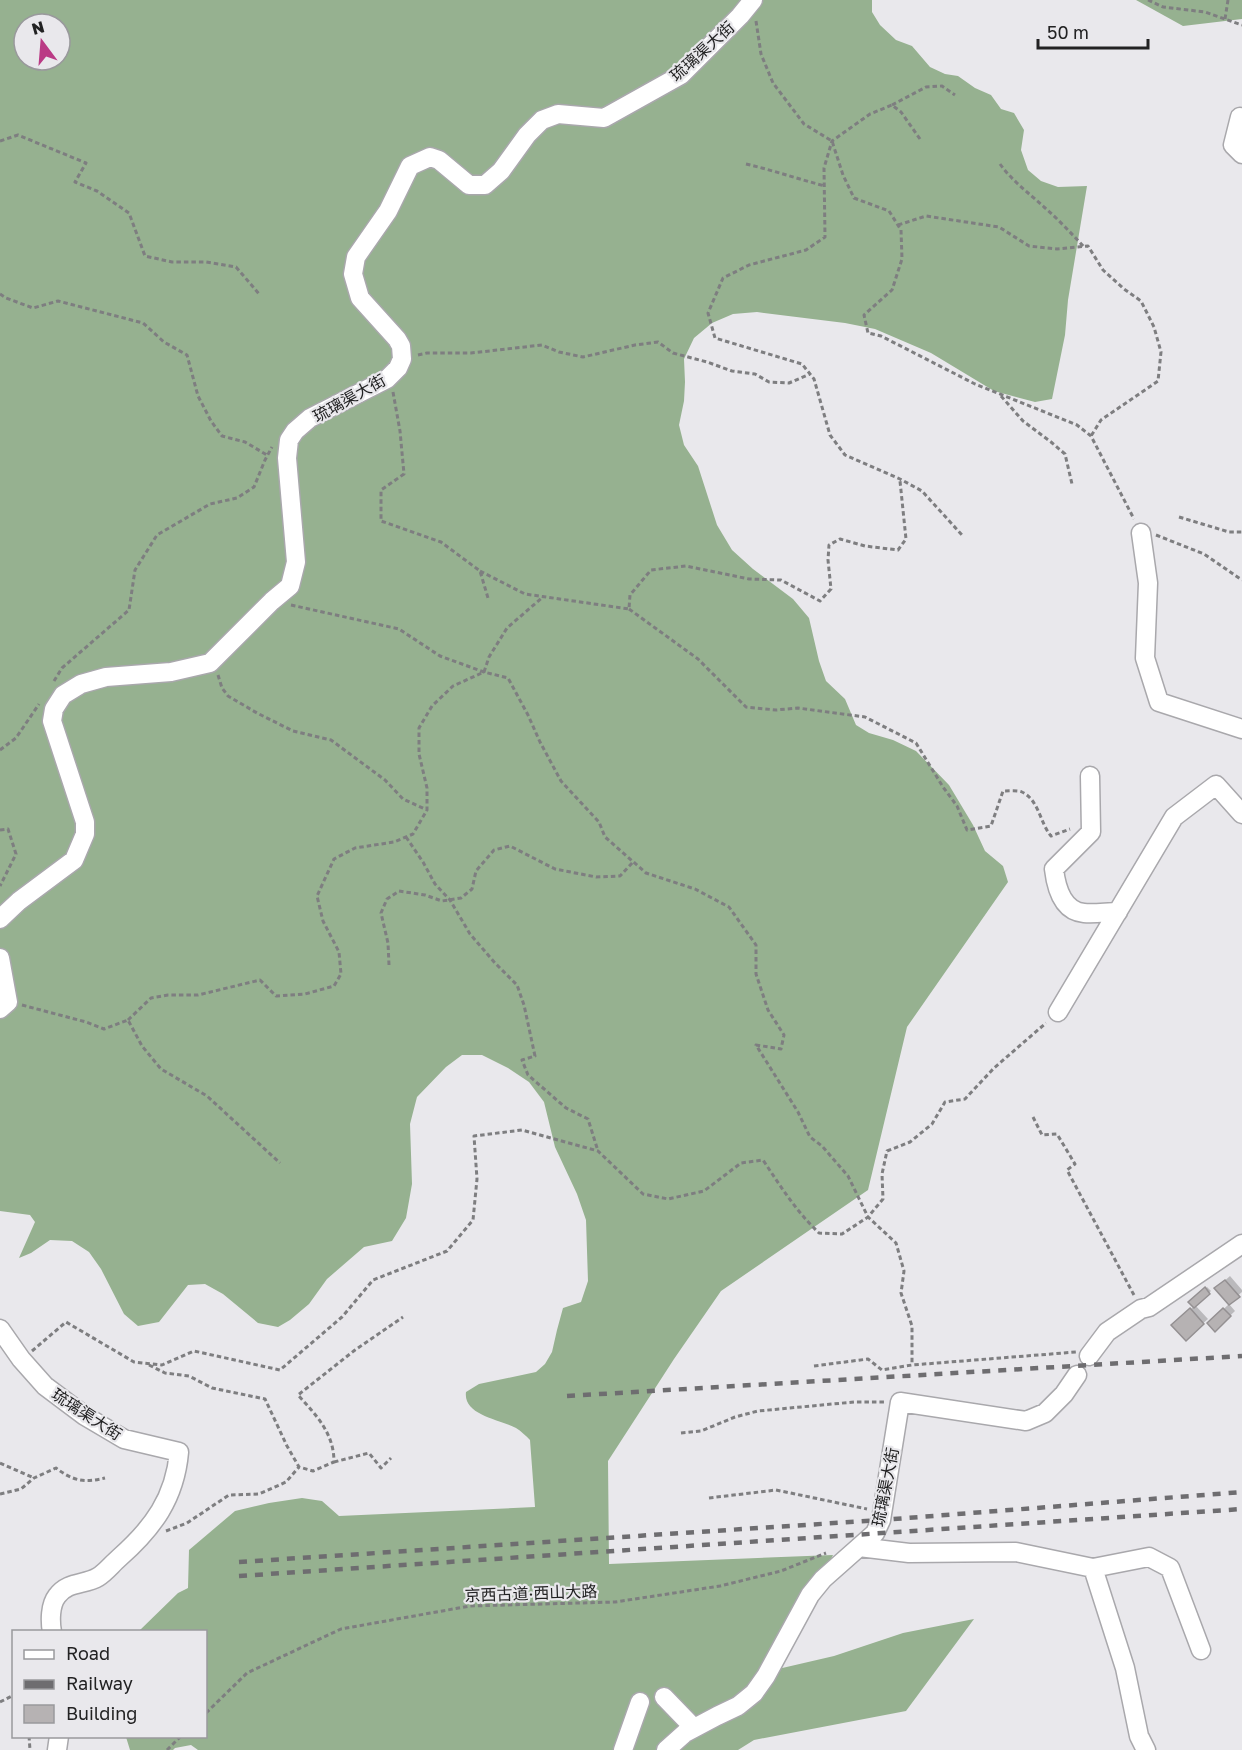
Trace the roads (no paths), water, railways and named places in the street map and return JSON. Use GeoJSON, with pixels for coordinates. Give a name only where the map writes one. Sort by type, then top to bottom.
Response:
{"type":"FeatureCollection","features":[{"type":"Feature","properties":{"kind":"street","name":"琉璃渠大街"},"geometry":{"type":"LineString","coordinates":[[0,919],[19,901],[74,860],[85,834],[85,822],[52,721],[54,709],[63,695],[81,684],[106,676],[171,672],[210,663],[290,586],[296,562],[287,458],[289,440],[295,431],[310,418],[387,379],[398,368],[402,358],[401,346],[397,339],[360,298],[353,274],[356,257],[388,211],[410,166],[430,157],[439,160],[469,185],[485,185],[501,171],[527,135],[542,120],[558,114],[604,118],[614,113],[681,75],[752,1]]}},
{"type":"Feature","properties":{"kind":"street"},"geometry":{"type":"LineString","coordinates":[[1240,117],[1233,145],[1242,154]]}},
{"type":"Feature","properties":{"kind":"street"},"geometry":{"type":"LineString","coordinates":[[1141,533],[1148,584],[1145,658],[1159,702],[1242,729]]}},
{"type":"Feature","properties":{"kind":"street"},"geometry":{"type":"LineString","coordinates":[[1090,777],[1091,832],[1054,869],[1055,883],[1058,893],[1069,906],[1081,913],[1118,912]]}},
{"type":"Feature","properties":{"kind":"street"},"geometry":{"type":"LineString","coordinates":[[1058,1012],[1174,817],[1216,785],[1242,814]]}},
{"type":"Feature","properties":{"kind":"street"},"geometry":{"type":"LineString","coordinates":[[0,958],[4,1006]]}},
{"type":"Feature","properties":{"kind":"street"},"geometry":{"type":"LineString","coordinates":[[1091,1354],[1107,1332],[1240,1249]]}},
{"type":"Feature","properties":{"kind":"street","name":"琉璃渠大街"},"geometry":{"type":"LineString","coordinates":[[0,1329],[21,1359],[45,1386],[85,1416],[124,1439],[179,1452],[177,1472],[158,1517],[129,1549],[97,1578],[68,1586],[56,1596],[50,1619],[52,1630]]}},
{"type":"Feature","properties":{"kind":"street","name":"琉璃渠大街"},"geometry":{"type":"LineString","coordinates":[[666,1750],[685,1733],[738,1706],[754,1693],[766,1676],[810,1595],[823,1579],[875,1533],[883,1510],[900,1402],[1026,1421],[1045,1413],[1064,1394],[1077,1375]]}},
{"type":"Feature","properties":{"kind":"street"},"geometry":{"type":"LineString","coordinates":[[859,1547],[909,1553],[1016,1552],[1093,1568],[1149,1557],[1170,1568],[1201,1650]]}},
{"type":"Feature","properties":{"kind":"street"},"geometry":{"type":"LineString","coordinates":[[1093,1568],[1125,1668],[1139,1736],[1146,1750]]}},
{"type":"Feature","properties":{"kind":"street"},"geometry":{"type":"LineString","coordinates":[[664,1697],[694,1728]]}},
{"type":"Feature","properties":{"kind":"street"},"geometry":{"type":"LineString","coordinates":[[623,1750],[639,1701]]}},
{"type":"Feature","properties":{"kind":"railway"},"geometry":{"type":"LineString","coordinates":[[567,1396],[1242,1356]]}},
{"type":"Feature","properties":{"kind":"railway"},"geometry":{"type":"LineString","coordinates":[[239,1562],[881,1520],[1242,1492]]}},
{"type":"Feature","properties":{"kind":"railway"},"geometry":{"type":"LineString","coordinates":[[239,1576],[1242,1509]]}}]}
